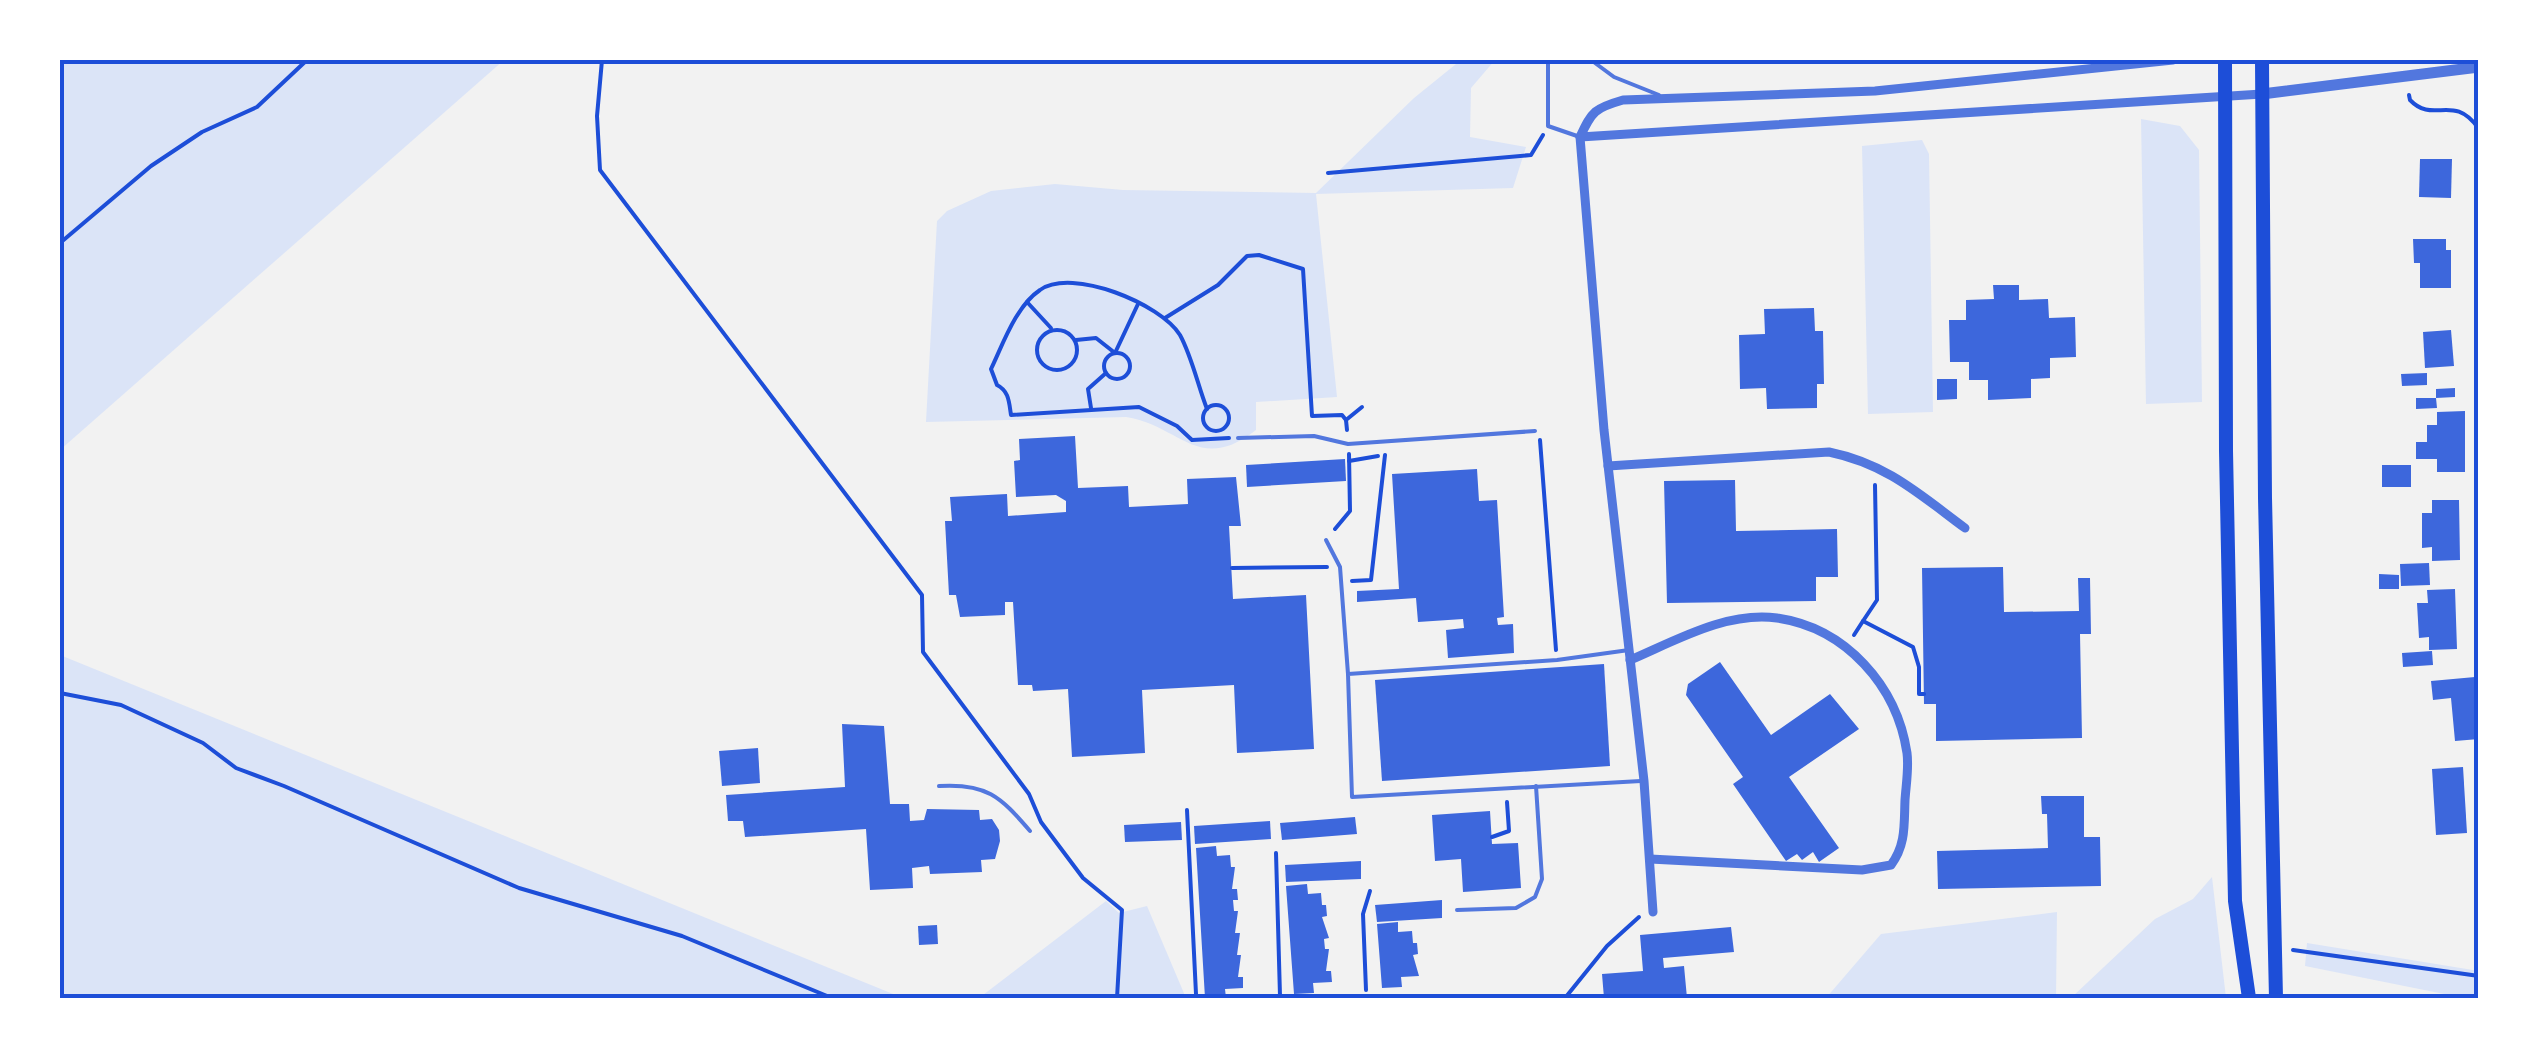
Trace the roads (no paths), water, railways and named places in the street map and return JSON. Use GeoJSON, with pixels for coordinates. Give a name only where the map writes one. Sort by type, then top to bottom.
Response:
{"type":"FeatureCollection","features":[{"type":"Feature","properties":{"kind":"main road"},"geometry":{"type":"LineString","coordinates":[[2225,60],[2226,451],[2235,901],[2249,998]]}},
{"type":"Feature","properties":{"kind":"main road"},"geometry":{"type":"LineString","coordinates":[[2262,60],[2265,498],[2276,998]]}},
{"type":"Feature","properties":{"kind":"street"},"geometry":{"type":"LineString","coordinates":[[1653,912],[1644,780],[1608,466],[1580,137],[1592,113],[1623,100],[1875,91],[2173,60]]}},
{"type":"Feature","properties":{"kind":"street"},"geometry":{"type":"LineString","coordinates":[[1580,137],[2262,94],[2479,67]]}},
{"type":"Feature","properties":{"kind":"street"},"geometry":{"type":"LineString","coordinates":[[2479,210],[2479,323]]}},
{"type":"Feature","properties":{"kind":"street"},"geometry":{"type":"LineString","coordinates":[[1608,466],[1829,452],[1864,459],[1965,528]]}},
{"type":"Feature","properties":{"kind":"street"},"geometry":{"type":"LineString","coordinates":[[1630,655],[1717,623],[1774,618],[1830,636],[1872,670],[1896,714],[1907,755],[1903,850],[1891,865],[1862,870],[1650,859]]}},
{"type":"Feature","properties":{"kind":"lane"},"geometry":{"type":"LineString","coordinates":[[1548,60],[1548,126],[1580,137]]}},
{"type":"Feature","properties":{"kind":"lane"},"geometry":{"type":"LineString","coordinates":[[1591,60],[1614,77],[1668,98]]}},
{"type":"Feature","properties":{"kind":"lane"},"geometry":{"type":"LineString","coordinates":[[1238,438],[1314,436],[1348,444],[1537,433]]}},
{"type":"Feature","properties":{"kind":"lane"},"geometry":{"type":"LineString","coordinates":[[1326,540],[1340,566],[1352,798],[1644,780]]}},
{"type":"Feature","properties":{"kind":"lane"},"geometry":{"type":"LineString","coordinates":[[1348,674],[1630,655]]}},
{"type":"Feature","properties":{"kind":"lane"},"geometry":{"type":"LineString","coordinates":[[938,786],[970,784],[990,792],[1030,831]]}},
{"type":"Feature","properties":{"kind":"lane"},"geometry":{"type":"LineString","coordinates":[[1457,910],[1516,908],[1535,897],[1542,879],[1536,786]]}}]}
